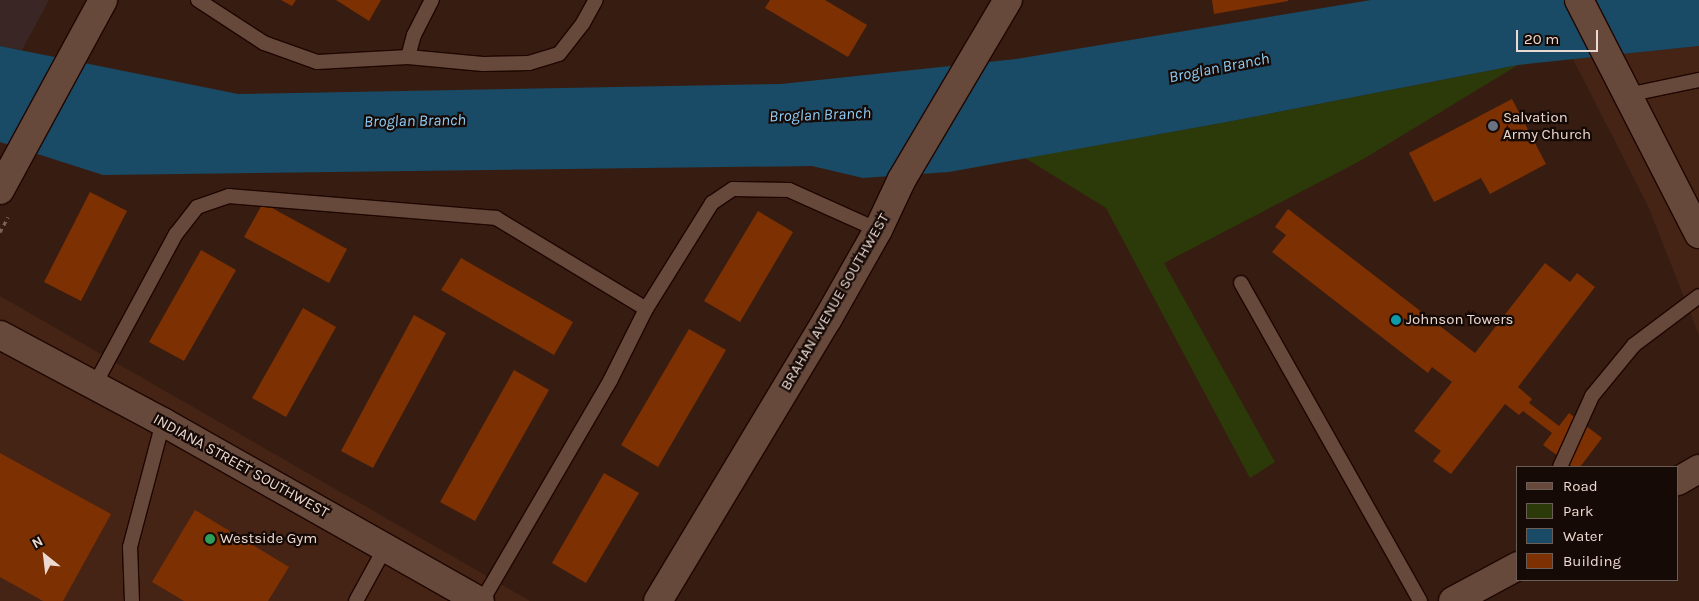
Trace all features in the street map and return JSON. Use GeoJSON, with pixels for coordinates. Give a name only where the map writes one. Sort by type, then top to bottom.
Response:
{"type":"FeatureCollection","features":[{"type":"Feature","properties":{"kind":"street"},"geometry":{"type":"LineString","coordinates":[[0,190],[103,0]]}},
{"type":"Feature","properties":{"kind":"street","name":"BRAHAN AVENUE SOUTHWEST"},"geometry":{"type":"LineString","coordinates":[[658,601],[827,320],[878,230],[902,179],[1008,0]]}},
{"type":"Feature","properties":{"kind":"street"},"geometry":{"type":"LineString","coordinates":[[1579,0],[1699,234]]}},
{"type":"Feature","properties":{"kind":"street","name":"INDIANA STREET SOUTHWEST"},"geometry":{"type":"LineString","coordinates":[[0,335],[163,422],[481,601]]}},
{"type":"Feature","properties":{"kind":"street"},"geometry":{"type":"LineString","coordinates":[[1679,479],[1699,469]]}},
{"type":"Feature","properties":{"kind":"street"},"geometry":{"type":"LineString","coordinates":[[1453,601],[1516,567]]}},
{"type":"Feature","properties":{"kind":"lane"},"geometry":{"type":"LineString","coordinates":[[198,0],[264,43],[316,62],[408,57],[483,64],[529,63],[559,54],[583,23],[596,0]]}},
{"type":"Feature","properties":{"kind":"lane"},"geometry":{"type":"LineString","coordinates":[[408,57],[414,34],[432,0]]}},
{"type":"Feature","properties":{"kind":"lane"},"geometry":{"type":"LineString","coordinates":[[1627,95],[1699,80]]}},
{"type":"Feature","properties":{"kind":"lane"},"geometry":{"type":"LineString","coordinates":[[481,601],[610,381],[646,309],[712,203],[733,189],[789,190],[878,230]]}},
{"type":"Feature","properties":{"kind":"lane"},"geometry":{"type":"LineString","coordinates":[[94,386],[141,295],[176,234],[197,207],[229,196],[496,218],[646,309]]}},
{"type":"Feature","properties":{"kind":"lane"},"geometry":{"type":"LineString","coordinates":[[1242,283],[1420,601]]}},
{"type":"Feature","properties":{"kind":"lane"},"geometry":{"type":"LineString","coordinates":[[1560,466],[1592,396],[1634,345],[1699,296]]}},
{"type":"Feature","properties":{"kind":"lane"},"geometry":{"type":"LineString","coordinates":[[132,601],[130,547],[163,422]]}},
{"type":"Feature","properties":{"kind":"lane"},"geometry":{"type":"LineString","coordinates":[[356,601],[386,548]]}},
{"type":"Feature","properties":{"kind":"shaded area"},"geometry":{"type":"Polygon","coordinates":[[[0,0],[49,0],[22,50],[0,46],[0,0]]]}},
{"type":"Feature","properties":{"kind":"shaded area"},"geometry":{"type":"Polygon","coordinates":[[[1699,46],[1699,335],[1648,206],[1573,59],[1699,46]]]}},
{"type":"Feature","properties":{"kind":"shaded area"},"geometry":{"type":"Polygon","coordinates":[[[0,296],[219,422],[530,601],[0,601],[0,296]]]}},
{"type":"Feature","properties":{"kind":"green space"},"geometry":{"type":"Polygon","coordinates":[[[1518,65],[1360,161],[1164,263],[1275,462],[1250,478],[1106,208],[1025,158],[1227,122],[1518,65]]]}},
{"type":"Feature","properties":{"kind":"water","name":"Broglan Branch"},"geometry":{"type":"Polygon","coordinates":[[[1371,0],[1699,0],[1699,46],[1518,65],[1227,122],[949,172],[863,178],[812,166],[103,175],[0,142],[0,46],[238,94],[781,84],[1016,59],[1371,0]]]}},
{"type":"Feature","properties":{"kind":"building"},"geometry":{"type":"Polygon","coordinates":[[[281,0],[296,0],[292,6],[281,0]]]}},
{"type":"Feature","properties":{"kind":"building"},"geometry":{"type":"Polygon","coordinates":[[[336,0],[381,0],[369,21],[336,0]]]}},
{"type":"Feature","properties":{"kind":"building"},"geometry":{"type":"Polygon","coordinates":[[[770,0],[825,0],[867,25],[848,57],[765,8],[770,0]]]}},
{"type":"Feature","properties":{"kind":"building"},"geometry":{"type":"Polygon","coordinates":[[[1212,0],[1288,0],[1288,1],[1214,14],[1212,0]]]}},
{"type":"Feature","properties":{"kind":"building","name":"Salvation Army Church"},"geometry":{"type":"Polygon","coordinates":[[[1512,99],[1546,164],[1490,194],[1481,178],[1434,202],[1409,153],[1512,99]]]}},
{"type":"Feature","properties":{"kind":"building"},"geometry":{"type":"Polygon","coordinates":[[[90,192],[127,211],[81,301],[44,282],[90,192]]]}},
{"type":"Feature","properties":{"kind":"building"},"geometry":{"type":"Polygon","coordinates":[[[263,203],[347,249],[329,283],[244,237],[263,203]]]}},
{"type":"Feature","properties":{"kind":"building","name":"Johnson Towers"},"geometry":{"type":"Polygon","coordinates":[[[1288,209],[1475,353],[1545,263],[1570,282],[1577,273],[1595,287],[1518,387],[1532,399],[1529,403],[1559,426],[1569,413],[1602,438],[1581,466],[1572,466],[1543,445],[1552,433],[1523,411],[1519,415],[1505,404],[1451,474],[1433,461],[1441,451],[1414,431],[1452,382],[1432,367],[1428,373],[1272,252],[1286,235],[1275,227],[1288,209]]]}},
{"type":"Feature","properties":{"kind":"building"},"geometry":{"type":"Polygon","coordinates":[[[758,211],[793,232],[740,322],[704,301],[758,211]]]}},
{"type":"Feature","properties":{"kind":"building"},"geometry":{"type":"Polygon","coordinates":[[[201,250],[236,270],[184,361],[149,342],[201,250]]]}},
{"type":"Feature","properties":{"kind":"building"},"geometry":{"type":"Polygon","coordinates":[[[461,258],[573,322],[554,355],[441,290],[461,258]]]}},
{"type":"Feature","properties":{"kind":"building"},"geometry":{"type":"Polygon","coordinates":[[[303,308],[336,327],[286,417],[252,398],[303,308]]]}},
{"type":"Feature","properties":{"kind":"building"},"geometry":{"type":"Polygon","coordinates":[[[414,315],[446,333],[373,468],[341,451],[414,315]]]}},
{"type":"Feature","properties":{"kind":"building"},"geometry":{"type":"Polygon","coordinates":[[[689,329],[726,350],[658,467],[621,445],[689,329]]]}},
{"type":"Feature","properties":{"kind":"building"},"geometry":{"type":"Polygon","coordinates":[[[514,370],[549,390],[475,521],[440,502],[514,370]]]}},
{"type":"Feature","properties":{"kind":"building"},"geometry":{"type":"Polygon","coordinates":[[[0,453],[111,514],[63,601],[43,601],[0,577],[0,453]]]}},
{"type":"Feature","properties":{"kind":"building"},"geometry":{"type":"Polygon","coordinates":[[[604,473],[639,493],[586,583],[552,563],[604,473]]]}},
{"type":"Feature","properties":{"kind":"building","name":"Westside Gym"},"geometry":{"type":"Polygon","coordinates":[[[195,510],[289,567],[268,601],[184,601],[152,582],[195,510]]]}},
{"type":"Feature","properties":{"kind":"place","name":"Salvation Army Church"},"geometry":{"type":"Point","coordinates":[1493,126]}},
{"type":"Feature","properties":{"kind":"place","name":"Johnson Towers"},"geometry":{"type":"Point","coordinates":[1396,320]}},
{"type":"Feature","properties":{"kind":"place","name":"Westside Gym"},"geometry":{"type":"Point","coordinates":[210,539]}}]}
